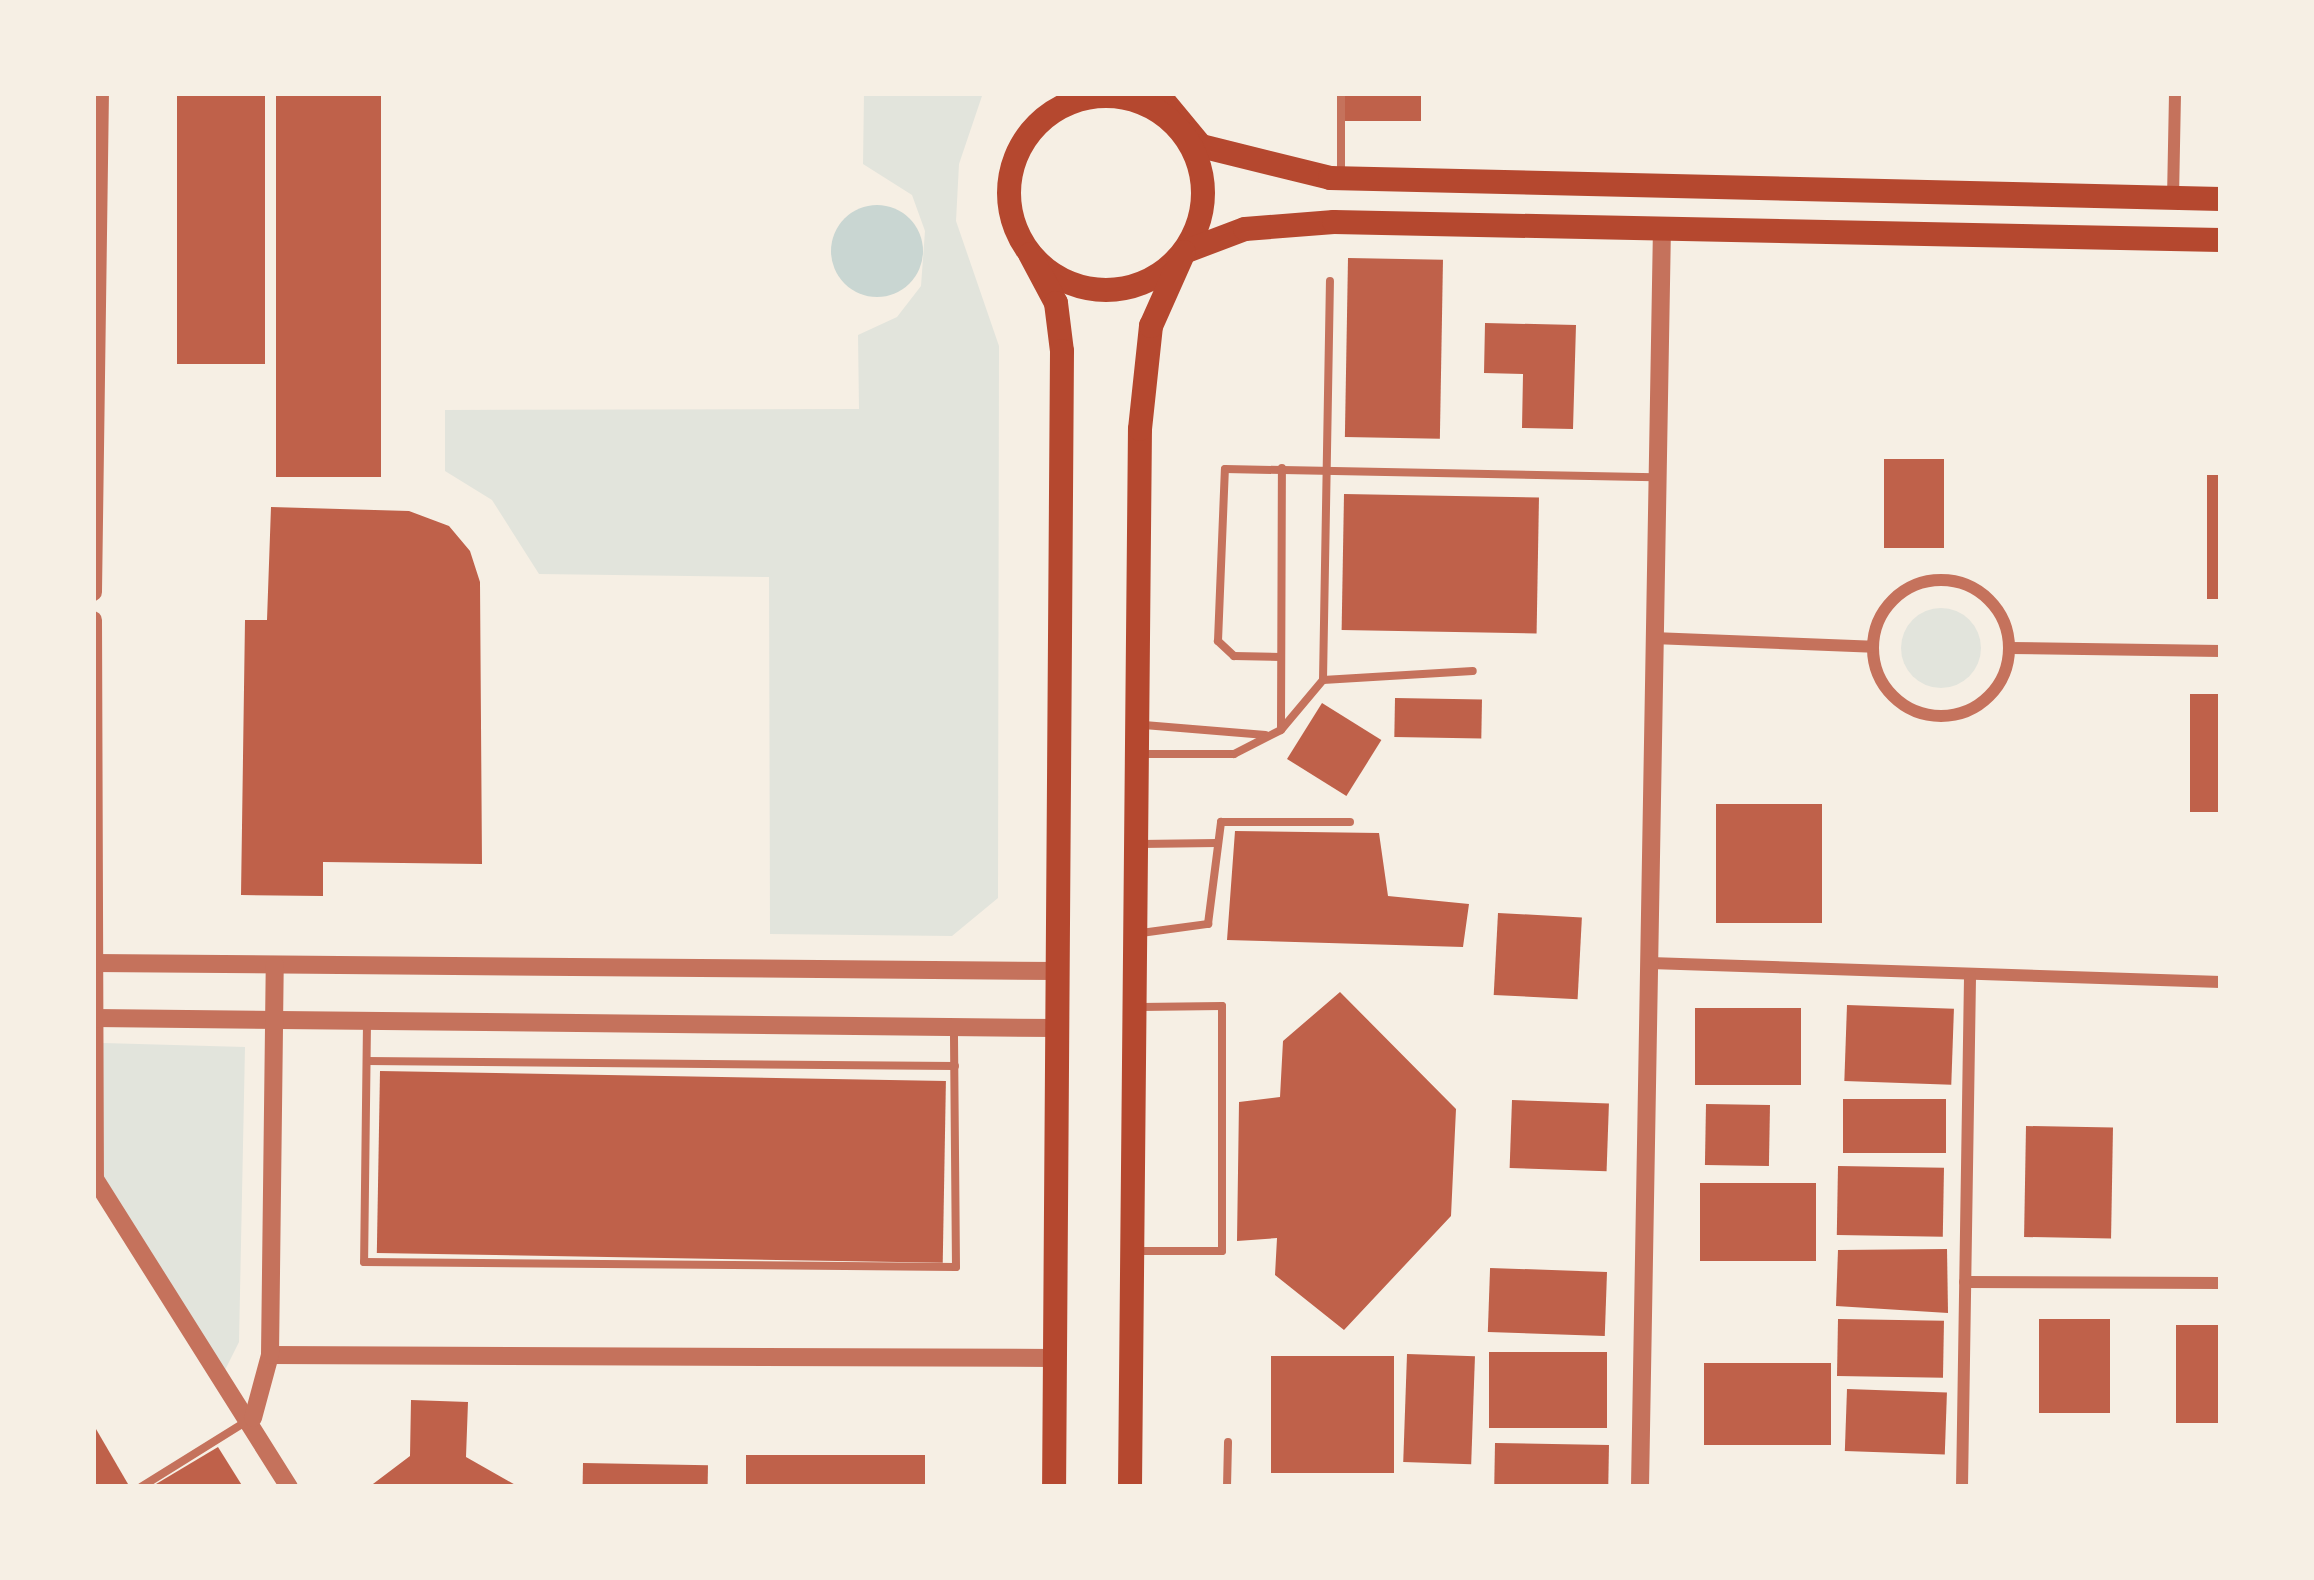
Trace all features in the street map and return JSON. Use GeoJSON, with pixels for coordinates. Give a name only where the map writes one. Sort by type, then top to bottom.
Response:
{"type":"FeatureCollection","features":[{"type":"Feature","properties":{"kind":"main road"},"geometry":{"type":"LineString","coordinates":[[1051,93],[1023,141],[1008,187],[1030,254],[1056,303],[1062,351],[1054,1487]]}},
{"type":"Feature","properties":{"kind":"main road"},"geometry":{"type":"LineString","coordinates":[[1130,1487],[1129,1251],[1145,360],[1204,189],[1157,93]]}},
{"type":"Feature","properties":{"kind":"main road"},"geometry":{"type":"LineString","coordinates":[[1023,141],[1060,107],[1109,96],[1237,161],[1341,178],[2221,199]]}},
{"type":"Feature","properties":{"kind":"main road"},"geometry":{"type":"LineString","coordinates":[[1814,191],[1814,231]]}},
{"type":"Feature","properties":{"kind":"main road"},"geometry":{"type":"LineString","coordinates":[[2173,198],[2173,239]]}},
{"type":"Feature","properties":{"kind":"main road"},"geometry":{"type":"LineString","coordinates":[[1030,254],[1076,286],[1108,290],[1139,284],[1184,252],[1276,224],[2221,240]]}},
{"type":"Feature","properties":{"kind":"street"},"geometry":{"type":"LineString","coordinates":[[93,592],[100,93]]}},
{"type":"Feature","properties":{"kind":"street"},"geometry":{"type":"LineString","coordinates":[[2173,198],[2175,93]]}},
{"type":"Feature","properties":{"kind":"street"},"geometry":{"type":"LineString","coordinates":[[1640,1487],[1662,229]]}},
{"type":"Feature","properties":{"kind":"street"},"geometry":{"type":"LineString","coordinates":[[1954,581],[1994,605],[2010,649],[1982,704],[1940,716],[1885,687],[1873,647],[1890,604],[1954,581]]}},
{"type":"Feature","properties":{"kind":"street"},"geometry":{"type":"LineString","coordinates":[[93,620],[95,1179],[254,1418],[289,1487]]}},
{"type":"Feature","properties":{"kind":"street"},"geometry":{"type":"LineString","coordinates":[[1652,638],[1873,647]]}},
{"type":"Feature","properties":{"kind":"street"},"geometry":{"type":"LineString","coordinates":[[2010,649],[2221,651]]}},
{"type":"Feature","properties":{"kind":"street"},"geometry":{"type":"LineString","coordinates":[[94,963],[1057,971]]}},
{"type":"Feature","properties":{"kind":"street"},"geometry":{"type":"LineString","coordinates":[[1650,963],[2221,982]]}},
{"type":"Feature","properties":{"kind":"street"},"geometry":{"type":"LineString","coordinates":[[254,1418],[270,1355],[275,965]]}},
{"type":"Feature","properties":{"kind":"street"},"geometry":{"type":"LineString","coordinates":[[1962,1487],[1970,976]]}},
{"type":"Feature","properties":{"kind":"street"},"geometry":{"type":"LineString","coordinates":[[95,1018],[1057,1028]]}},
{"type":"Feature","properties":{"kind":"street"},"geometry":{"type":"LineString","coordinates":[[1965,1282],[2221,1283]]}},
{"type":"Feature","properties":{"kind":"street"},"geometry":{"type":"LineString","coordinates":[[270,1355],[1054,1358]]}},
{"type":"Feature","properties":{"kind":"lane"},"geometry":{"type":"LineString","coordinates":[[1341,93],[1341,178]]}},
{"type":"Feature","properties":{"kind":"lane"},"geometry":{"type":"LineString","coordinates":[[1323,680],[1330,281]]}},
{"type":"Feature","properties":{"kind":"lane"},"geometry":{"type":"LineString","coordinates":[[1280,730],[1282,467]]}},
{"type":"Feature","properties":{"kind":"lane"},"geometry":{"type":"LineString","coordinates":[[1281,657],[1234,656],[1218,641],[1217,484],[1225,469],[1656,478]]}},
{"type":"Feature","properties":{"kind":"lane"},"geometry":{"type":"LineString","coordinates":[[1138,754],[1234,754],[1280,730],[1323,680],[1354,670],[1473,671]]}},
{"type":"Feature","properties":{"kind":"lane"},"geometry":{"type":"LineString","coordinates":[[1138,724],[1268,736]]}},
{"type":"Feature","properties":{"kind":"lane"},"geometry":{"type":"LineString","coordinates":[[1134,933],[1208,924],[1217,843],[1225,821],[1350,822]]}},
{"type":"Feature","properties":{"kind":"lane"},"geometry":{"type":"LineString","coordinates":[[1136,844],[1217,843]]}},
{"type":"Feature","properties":{"kind":"lane"},"geometry":{"type":"LineString","coordinates":[[1129,1251],[1222,1251],[1222,1006],[1133,1006]]}},
{"type":"Feature","properties":{"kind":"lane"},"geometry":{"type":"LineString","coordinates":[[367,1021],[364,1262],[956,1267],[954,1028]]}},
{"type":"Feature","properties":{"kind":"lane"},"geometry":{"type":"LineString","coordinates":[[367,1061],[955,1066]]}},
{"type":"Feature","properties":{"kind":"lane"},"geometry":{"type":"LineString","coordinates":[[141,1487],[254,1418]]}},
{"type":"Feature","properties":{"kind":"lane"},"geometry":{"type":"LineString","coordinates":[[1227,1487],[1228,1442]]}},
{"type":"Feature","properties":{"kind":"shaded area"},"geometry":{"type":"Polygon","coordinates":[[[864,93],[983,93],[959,164],[956,221],[999,346],[998,898],[952,936],[770,934],[769,577],[539,574],[492,500],[445,471],[445,410],[859,409],[858,335],[897,317],[921,286],[925,231],[912,195],[863,164],[864,93]]]}},
{"type":"Feature","properties":{"kind":"shaded area"},"geometry":{"type":"Polygon","coordinates":[[[877,205],[909,219],[923,251],[909,283],[877,297],[845,283],[831,251],[845,219],[877,205]]]}},
{"type":"Feature","properties":{"kind":"shaded area"},"geometry":{"type":"Polygon","coordinates":[[[1941,608],[1969,620],[1981,648],[1969,676],[1941,688],[1913,676],[1901,648],[1913,620],[1941,608]]]}},
{"type":"Feature","properties":{"kind":"shaded area"},"geometry":{"type":"Polygon","coordinates":[[[103,1043],[245,1047],[239,1342],[225,1370],[102,1177],[103,1043]]]}},
{"type":"Feature","properties":{"kind":"building"},"geometry":{"type":"Polygon","coordinates":[[[177,93],[265,93],[265,364],[177,364],[177,93]]]}},
{"type":"Feature","properties":{"kind":"building"},"geometry":{"type":"Polygon","coordinates":[[[276,93],[381,93],[381,477],[276,477],[276,93]]]}},
{"type":"Feature","properties":{"kind":"building"},"geometry":{"type":"Polygon","coordinates":[[[1345,93],[1421,93],[1421,121],[1345,121],[1345,93]]]}},
{"type":"Feature","properties":{"kind":"building"},"geometry":{"type":"Polygon","coordinates":[[[1348,258],[1443,260],[1440,439],[1345,437],[1348,258]]]}},
{"type":"Feature","properties":{"kind":"building"},"geometry":{"type":"Polygon","coordinates":[[[1485,323],[1576,325],[1573,429],[1522,428],[1523,374],[1484,373],[1485,323]]]}},
{"type":"Feature","properties":{"kind":"building"},"geometry":{"type":"Polygon","coordinates":[[[1884,459],[1944,459],[1944,548],[1884,548],[1884,459]]]}},
{"type":"Feature","properties":{"kind":"building"},"geometry":{"type":"Polygon","coordinates":[[[2207,475],[2221,475],[2221,599],[2207,599],[2207,475]]]}},
{"type":"Feature","properties":{"kind":"building"},"geometry":{"type":"Polygon","coordinates":[[[1344,494],[1539,497],[1537,633],[1342,630],[1344,494]]]}},
{"type":"Feature","properties":{"kind":"building"},"geometry":{"type":"Polygon","coordinates":[[[271,507],[409,511],[449,526],[470,551],[480,582],[482,864],[323,862],[323,896],[241,895],[245,620],[267,620],[271,507]]]}},
{"type":"Feature","properties":{"kind":"building"},"geometry":{"type":"Polygon","coordinates":[[[2190,694],[2221,694],[2221,812],[2190,812],[2190,694]]]}},
{"type":"Feature","properties":{"kind":"building"},"geometry":{"type":"Polygon","coordinates":[[[1395,698],[1482,700],[1481,739],[1394,737],[1395,698]]]}},
{"type":"Feature","properties":{"kind":"building"},"geometry":{"type":"Polygon","coordinates":[[[1322,703],[1381,740],[1346,796],[1287,759],[1322,703]]]}},
{"type":"Feature","properties":{"kind":"building"},"geometry":{"type":"Polygon","coordinates":[[[1716,804],[1822,804],[1822,923],[1716,923],[1716,804]]]}},
{"type":"Feature","properties":{"kind":"building"},"geometry":{"type":"Polygon","coordinates":[[[1235,831],[1379,833],[1388,896],[1469,904],[1463,947],[1227,940],[1235,831]]]}},
{"type":"Feature","properties":{"kind":"building"},"geometry":{"type":"Polygon","coordinates":[[[1498,913],[1582,917],[1578,999],[1494,995],[1498,913]]]}},
{"type":"Feature","properties":{"kind":"building"},"geometry":{"type":"Polygon","coordinates":[[[1340,992],[1456,1109],[1451,1216],[1344,1330],[1275,1275],[1277,1238],[1237,1241],[1239,1102],[1280,1097],[1283,1041],[1340,992]]]}},
{"type":"Feature","properties":{"kind":"building"},"geometry":{"type":"Polygon","coordinates":[[[1847,1005],[1954,1009],[1951,1085],[1844,1081],[1847,1005]]]}},
{"type":"Feature","properties":{"kind":"building"},"geometry":{"type":"Polygon","coordinates":[[[1695,1008],[1801,1008],[1801,1085],[1695,1085],[1695,1008]]]}},
{"type":"Feature","properties":{"kind":"building"},"geometry":{"type":"Polygon","coordinates":[[[380,1071],[946,1081],[943,1263],[377,1253],[380,1071]]]}},
{"type":"Feature","properties":{"kind":"building"},"geometry":{"type":"Polygon","coordinates":[[[1843,1099],[1946,1099],[1946,1153],[1843,1153],[1843,1099]]]}},
{"type":"Feature","properties":{"kind":"building"},"geometry":{"type":"Polygon","coordinates":[[[1512,1100],[1609,1103],[1607,1171],[1510,1168],[1512,1100]]]}},
{"type":"Feature","properties":{"kind":"building"},"geometry":{"type":"Polygon","coordinates":[[[1706,1104],[1770,1105],[1769,1166],[1705,1165],[1706,1104]]]}},
{"type":"Feature","properties":{"kind":"building"},"geometry":{"type":"Polygon","coordinates":[[[2026,1126],[2113,1128],[2111,1239],[2024,1237],[2026,1126]]]}},
{"type":"Feature","properties":{"kind":"building"},"geometry":{"type":"Polygon","coordinates":[[[1838,1166],[1944,1168],[1943,1237],[1837,1235],[1838,1166]]]}},
{"type":"Feature","properties":{"kind":"building"},"geometry":{"type":"Polygon","coordinates":[[[1700,1183],[1816,1183],[1816,1261],[1700,1261],[1700,1183]]]}},
{"type":"Feature","properties":{"kind":"building"},"geometry":{"type":"Polygon","coordinates":[[[1947,1249],[1948,1313],[1836,1306],[1838,1250],[1947,1249]]]}},
{"type":"Feature","properties":{"kind":"building"},"geometry":{"type":"Polygon","coordinates":[[[1490,1268],[1607,1272],[1605,1336],[1488,1332],[1490,1268]]]}},
{"type":"Feature","properties":{"kind":"building"},"geometry":{"type":"Polygon","coordinates":[[[1838,1319],[1944,1321],[1943,1378],[1837,1376],[1838,1319]]]}},
{"type":"Feature","properties":{"kind":"building"},"geometry":{"type":"Polygon","coordinates":[[[2039,1319],[2110,1319],[2110,1413],[2039,1413],[2039,1319]]]}},
{"type":"Feature","properties":{"kind":"building"},"geometry":{"type":"Polygon","coordinates":[[[2176,1325],[2221,1325],[2221,1423],[2176,1423],[2176,1325]]]}},
{"type":"Feature","properties":{"kind":"building"},"geometry":{"type":"Polygon","coordinates":[[[1489,1352],[1607,1352],[1607,1428],[1489,1428],[1489,1352]]]}},
{"type":"Feature","properties":{"kind":"building"},"geometry":{"type":"Polygon","coordinates":[[[1407,1354],[1475,1356],[1471,1464],[1403,1462],[1407,1354]]]}},
{"type":"Feature","properties":{"kind":"building"},"geometry":{"type":"Polygon","coordinates":[[[1271,1356],[1394,1356],[1394,1473],[1271,1473],[1271,1356]]]}},
{"type":"Feature","properties":{"kind":"building"},"geometry":{"type":"Polygon","coordinates":[[[1704,1363],[1831,1363],[1831,1445],[1704,1445],[1704,1363]]]}},
{"type":"Feature","properties":{"kind":"building"},"geometry":{"type":"Polygon","coordinates":[[[1847,1389],[1947,1392],[1945,1454],[1845,1451],[1847,1389]]]}},
{"type":"Feature","properties":{"kind":"building"},"geometry":{"type":"Polygon","coordinates":[[[411,1400],[468,1402],[466,1457],[519,1487],[369,1487],[410,1456],[411,1400]]]}},
{"type":"Feature","properties":{"kind":"building"},"geometry":{"type":"Polygon","coordinates":[[[96,1429],[128,1484],[123,1487],[93,1487],[96,1429]]]}},
{"type":"Feature","properties":{"kind":"building"},"geometry":{"type":"Polygon","coordinates":[[[1495,1443],[1609,1445],[1608,1487],[1494,1487],[1495,1443]]]}},
{"type":"Feature","properties":{"kind":"building"},"geometry":{"type":"Polygon","coordinates":[[[218,1447],[243,1487],[151,1487],[218,1447]]]}},
{"type":"Feature","properties":{"kind":"building"},"geometry":{"type":"Polygon","coordinates":[[[746,1455],[925,1455],[925,1487],[746,1487],[746,1455]]]}},
{"type":"Feature","properties":{"kind":"building"},"geometry":{"type":"Polygon","coordinates":[[[583,1463],[708,1465],[708,1487],[583,1487],[583,1463]]]}}]}
